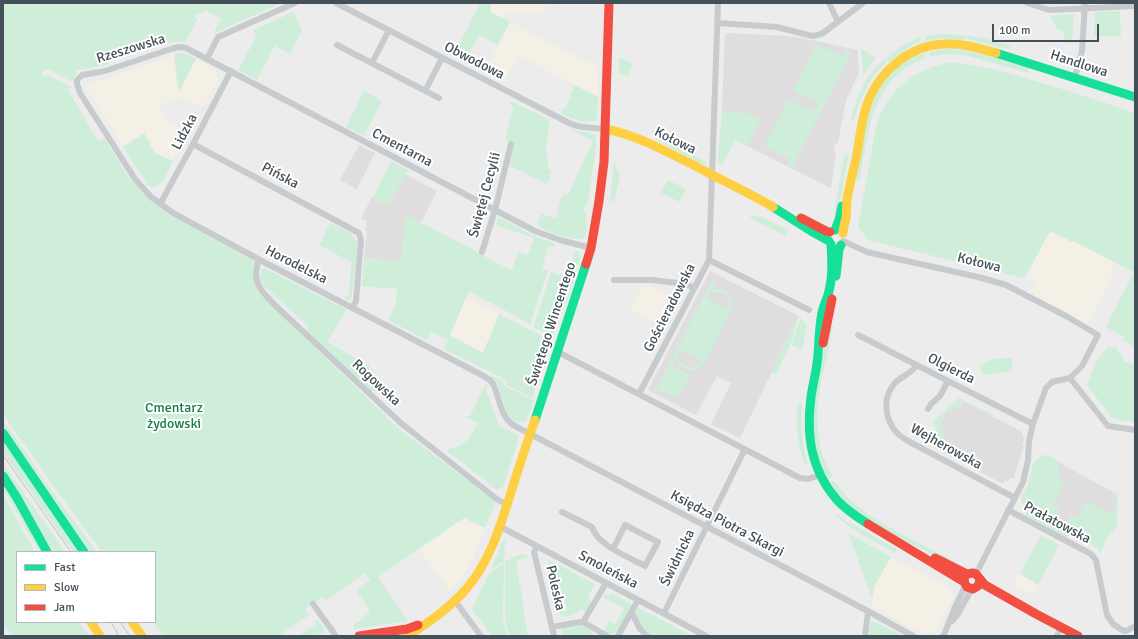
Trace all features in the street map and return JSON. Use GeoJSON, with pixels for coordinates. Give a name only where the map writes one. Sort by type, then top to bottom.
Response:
{"type":"FeatureCollection","features":[{"type":"Feature","properties":{"kind":"street"},"geometry":{"type":"LineString","coordinates":[[207,59],[218,37],[295,3]]}},
{"type":"Feature","properties":{"kind":"street","name":"Obwodowa"},"geometry":{"type":"LineString","coordinates":[[336,3],[571,124],[582,127],[605,129]]}},
{"type":"Feature","properties":{"kind":"street","name":"Świętego Wincentego"},"geometry":{"type":"LineString","coordinates":[[408,636],[446,610],[455,601],[472,581],[490,550],[586,268],[599,201],[604,162],[609,3]]}},
{"type":"Feature","properties":{"kind":"street","name":"Gościeradowska"},"geometry":{"type":"LineString","coordinates":[[639,394],[709,260],[718,3]]}},
{"type":"Feature","properties":{"kind":"street"},"geometry":{"type":"LineString","coordinates":[[829,3],[838,22]]}},
{"type":"Feature","properties":{"kind":"street"},"geometry":{"type":"LineString","coordinates":[[717,23],[777,27],[812,36],[818,36],[863,3]]}},
{"type":"Feature","properties":{"kind":"street"},"geometry":{"type":"LineString","coordinates":[[1027,3],[1049,10],[1085,6],[1135,6]]}},
{"type":"Feature","properties":{"kind":"street"},"geometry":{"type":"LineString","coordinates":[[1075,77],[1082,51],[1085,6]]}},
{"type":"Feature","properties":{"kind":"street"},"geometry":{"type":"LineString","coordinates":[[372,63],[389,30]]}},
{"type":"Feature","properties":{"kind":"street","name":"Handlowa"},"geometry":{"type":"LineString","coordinates":[[1078,636],[985,585],[960,579],[865,523],[846,509],[825,484],[820,475],[812,450],[809,435],[811,397],[818,355],[823,346],[836,278],[839,249],[836,238],[848,174],[858,143],[865,110],[870,97],[886,72],[899,60],[925,47],[949,44],[977,48],[1010,57],[1135,97]]}},
{"type":"Feature","properties":{"kind":"street"},"geometry":{"type":"LineString","coordinates":[[337,45],[439,98]]}},
{"type":"Feature","properties":{"kind":"street","name":"Rzeszowska"},"geometry":{"type":"LineString","coordinates":[[77,84],[78,78],[82,75],[105,71],[171,48],[186,48],[207,59]]}},
{"type":"Feature","properties":{"kind":"street"},"geometry":{"type":"LineString","coordinates":[[425,91],[442,58]]}},
{"type":"Feature","properties":{"kind":"street","name":"Cmentarna"},"geometry":{"type":"LineString","coordinates":[[207,59],[535,231],[560,240],[590,248]]}},
{"type":"Feature","properties":{"kind":"street","name":"Lidzka"},"geometry":{"type":"LineString","coordinates":[[160,204],[231,71]]}},
{"type":"Feature","properties":{"kind":"street","name":"Horodelska"},"geometry":{"type":"LineString","coordinates":[[77,84],[80,93],[135,179],[151,197],[160,204],[173,213],[258,259],[490,380],[495,388],[506,419],[513,425],[530,434]]}},
{"type":"Feature","properties":{"kind":"street","name":"Kołowa"},"geometry":{"type":"LineString","coordinates":[[605,129],[633,136],[712,174],[772,206],[811,231],[836,238],[867,252],[1000,283],[1066,316],[1098,335],[1082,366],[1070,378]]}},
{"type":"Feature","properties":{"kind":"street","name":"Pińska"},"geometry":{"type":"LineString","coordinates":[[193,144],[356,230],[360,234],[361,240],[356,301],[352,308]]}},
{"type":"Feature","properties":{"kind":"street","name":"Świętej Cecylii"},"geometry":{"type":"LineString","coordinates":[[482,252],[495,210],[511,144]]}},
{"type":"Feature","properties":{"kind":"street","name":"Rogowska"},"geometry":{"type":"LineString","coordinates":[[258,259],[256,274],[257,280],[267,296],[279,309],[402,424],[498,500],[506,504]]}},
{"type":"Feature","properties":{"kind":"street"},"geometry":{"type":"LineString","coordinates":[[709,260],[809,310]]}},
{"type":"Feature","properties":{"kind":"street"},"geometry":{"type":"LineString","coordinates":[[614,280],[652,280],[686,284],[694,288]]}},
{"type":"Feature","properties":{"kind":"street","name":"Olgierda"},"geometry":{"type":"LineString","coordinates":[[858,335],[1033,424]]}},
{"type":"Feature","properties":{"kind":"street"},"geometry":{"type":"LineString","coordinates":[[558,352],[800,478],[808,479],[820,475]]}},
{"type":"Feature","properties":{"kind":"street","name":"Wejherowska"},"geometry":{"type":"LineString","coordinates":[[917,365],[894,384],[889,393],[886,402],[886,413],[891,425],[898,434],[908,441],[1015,498]]}},
{"type":"Feature","properties":{"kind":"street"},"geometry":{"type":"LineString","coordinates":[[1070,378],[1108,426],[1135,430]]}},
{"type":"Feature","properties":{"kind":"street","name":"Prałatowska"},"geometry":{"type":"LineString","coordinates":[[943,636],[964,590],[971,582],[1023,482],[1033,424],[1046,388],[1052,382],[1070,378]]}},
{"type":"Feature","properties":{"kind":"street"},"geometry":{"type":"LineString","coordinates":[[928,409],[940,396],[948,381]]}},
{"type":"Feature","properties":{"kind":"street"},"geometry":{"type":"LineString","coordinates":[[3,433],[83,551]]}},
{"type":"Feature","properties":{"kind":"street","name":"Księdza Piotra Skargi"},"geometry":{"type":"LineString","coordinates":[[530,434],[913,636]]}},
{"type":"Feature","properties":{"kind":"street","name":"Świdnicka"},"geometry":{"type":"LineString","coordinates":[[664,614],[745,449]]}},
{"type":"Feature","properties":{"kind":"street"},"geometry":{"type":"LineString","coordinates":[[3,476],[46,551]]}},
{"type":"Feature","properties":{"kind":"street","name":"Prałatowska"},"geometry":{"type":"LineString","coordinates":[[1008,510],[1091,554],[1096,560],[1107,615],[1113,624],[1122,630],[1126,631],[1135,626]]}},
{"type":"Feature","properties":{"kind":"street"},"geometry":{"type":"LineString","coordinates":[[562,512],[592,527],[598,538],[613,549],[645,566],[658,542],[626,525],[613,549]]}},
{"type":"Feature","properties":{"kind":"street","name":"Smoleńska"},"geometry":{"type":"LineString","coordinates":[[498,526],[706,636]]}},
{"type":"Feature","properties":{"kind":"street","name":"Poleska"},"geometry":{"type":"LineString","coordinates":[[537,546],[534,552],[554,636]]}},
{"type":"Feature","properties":{"kind":"street"},"geometry":{"type":"LineString","coordinates":[[583,622],[606,583]]}},
{"type":"Feature","properties":{"kind":"street"},"geometry":{"type":"LineString","coordinates":[[618,636],[638,600]]}},
{"type":"Feature","properties":{"kind":"street"},"geometry":{"type":"LineString","coordinates":[[455,601],[481,636]]}},
{"type":"Feature","properties":{"kind":"street"},"geometry":{"type":"LineString","coordinates":[[313,604],[336,636]]}},
{"type":"Feature","properties":{"kind":"street"},"geometry":{"type":"LineString","coordinates":[[865,636],[868,612]]}},
{"type":"Feature","properties":{"kind":"street"},"geometry":{"type":"LineString","coordinates":[[632,613],[640,629],[647,636]]}},
{"type":"Feature","properties":{"kind":"street","name":"Świętego Wincentego"},"geometry":{"type":"LineString","coordinates":[[359,636],[407,629],[428,621]]}},
{"type":"Feature","properties":{"kind":"street"},"geometry":{"type":"LineString","coordinates":[[552,627],[583,622],[607,636]]}},
{"type":"Feature","properties":{"kind":"street"},"geometry":{"type":"LineString","coordinates":[[92,623],[100,636]]}},
{"type":"Feature","properties":{"kind":"street"},"geometry":{"type":"LineString","coordinates":[[133,623],[142,636]]}},
{"type":"Feature","properties":{"kind":"street"},"geometry":{"type":"LineString","coordinates":[[1057,636],[1061,627]]}},
{"type":"Feature","properties":{"kind":"shaded area"},"geometry":{"type":"Polygon","coordinates":[[[491,3],[599,3],[599,5],[545,4],[544,12],[505,12],[503,18],[490,12],[491,3]]]}},
{"type":"Feature","properties":{"kind":"shaded area"},"geometry":{"type":"Polygon","coordinates":[[[510,22],[595,65],[594,66],[598,69],[598,97],[518,55],[503,83],[484,73],[510,22]]]}},
{"type":"Feature","properties":{"kind":"shaded area"},"geometry":{"type":"Polygon","coordinates":[[[725,33],[789,36],[858,50],[859,73],[846,100],[838,143],[835,144],[834,151],[836,153],[831,188],[721,133],[725,33]]]}},
{"type":"Feature","properties":{"kind":"shaded area"},"geometry":{"type":"Polygon","coordinates":[[[174,55],[178,89],[181,89],[196,58],[215,69],[218,79],[203,108],[181,97],[158,105],[166,121],[188,132],[172,162],[155,153],[149,145],[151,144],[144,133],[124,146],[85,86],[174,55]]]}},
{"type":"Feature","properties":{"kind":"shaded area"},"geometry":{"type":"Polygon","coordinates":[[[359,145],[375,153],[357,189],[340,180],[359,145]]]}},
{"type":"Feature","properties":{"kind":"shaded area"},"geometry":{"type":"Polygon","coordinates":[[[405,174],[437,191],[421,223],[406,215],[401,261],[364,258],[367,221],[361,218],[372,197],[389,205],[405,174]]]}},
{"type":"Feature","properties":{"kind":"shaded area"},"geometry":{"type":"Polygon","coordinates":[[[1050,231],[1115,262],[1109,274],[1113,276],[1087,324],[1029,293],[1036,280],[1026,275],[1050,231]]]}},
{"type":"Feature","properties":{"kind":"shaded area"},"geometry":{"type":"Polygon","coordinates":[[[710,271],[799,316],[740,438],[711,424],[731,383],[717,376],[696,415],[648,390],[710,271]]]}},
{"type":"Feature","properties":{"kind":"shaded area"},"geometry":{"type":"Polygon","coordinates":[[[644,283],[678,301],[664,327],[630,309],[644,283]]]}},
{"type":"Feature","properties":{"kind":"shaded area"},"geometry":{"type":"Polygon","coordinates":[[[467,297],[499,314],[483,353],[450,335],[467,297]]]}},
{"type":"Feature","properties":{"kind":"shaded area"},"geometry":{"type":"Polygon","coordinates":[[[963,401],[1021,431],[1024,439],[1022,446],[1024,446],[1013,479],[1010,478],[1008,482],[1005,480],[1003,484],[946,454],[949,448],[943,445],[946,441],[942,435],[942,419],[946,413],[953,408],[961,406],[963,401]]]}},
{"type":"Feature","properties":{"kind":"shaded area"},"geometry":{"type":"Polygon","coordinates":[[[1051,458],[1111,491],[1116,496],[1116,511],[1089,542],[1026,508],[1051,458]]]}},
{"type":"Feature","properties":{"kind":"shaded area"},"geometry":{"type":"Polygon","coordinates":[[[465,518],[485,528],[471,564],[450,590],[419,549],[465,518]]]}},
{"type":"Feature","properties":{"kind":"shaded area"},"geometry":{"type":"Polygon","coordinates":[[[891,557],[943,583],[943,585],[949,588],[953,599],[938,627],[928,636],[905,623],[904,625],[898,622],[899,621],[871,606],[875,585],[891,557]]]}},
{"type":"Feature","properties":{"kind":"shaded area"},"geometry":{"type":"Polygon","coordinates":[[[1018,573],[1038,585],[1033,594],[1014,584],[1018,573]]]}},
{"type":"Feature","properties":{"kind":"green space","name":"Cmentarz żydowski"},"geometry":{"type":"Polygon","coordinates":[[[3,3],[281,3],[213,34],[221,19],[207,10],[194,16],[197,20],[185,42],[175,42],[157,47],[154,43],[107,59],[107,65],[76,71],[77,73],[73,81],[49,70],[41,73],[44,76],[48,75],[72,87],[68,90],[98,141],[104,138],[130,179],[155,205],[173,217],[251,259],[254,263],[253,276],[268,302],[399,429],[494,500],[495,504],[485,528],[464,518],[378,577],[408,621],[354,629],[353,625],[360,621],[370,611],[356,590],[370,580],[365,573],[325,601],[323,597],[305,609],[309,615],[278,636],[163,636],[154,623],[156,623],[156,551],[101,551],[3,414],[3,3]]]}},
{"type":"Feature","properties":{"kind":"green space"},"geometry":{"type":"Polygon","coordinates":[[[473,3],[491,3],[490,12],[510,22],[498,45],[479,35],[465,63],[453,56],[479,6],[473,3]]]}},
{"type":"Feature","properties":{"kind":"green space"},"geometry":{"type":"Polygon","coordinates":[[[1120,11],[1121,36],[1094,36],[1095,12],[1120,11]]]}},
{"type":"Feature","properties":{"kind":"green space"},"geometry":{"type":"Polygon","coordinates":[[[293,12],[302,30],[290,54],[275,46],[257,80],[238,70],[256,37],[253,30],[293,12]]]}},
{"type":"Feature","properties":{"kind":"green space"},"geometry":{"type":"Polygon","coordinates":[[[1074,14],[1072,44],[1063,39],[1065,32],[1057,29],[1050,16],[1074,14]]]}},
{"type":"Feature","properties":{"kind":"green space"},"geometry":{"type":"Polygon","coordinates":[[[939,34],[965,35],[966,38],[962,41],[941,38],[926,40],[925,36],[939,34]]]}},
{"type":"Feature","properties":{"kind":"green space"},"geometry":{"type":"Polygon","coordinates":[[[966,35],[1011,46],[1007,49],[967,39],[966,35]]]}},
{"type":"Feature","properties":{"kind":"green space"},"geometry":{"type":"Polygon","coordinates":[[[920,37],[921,41],[909,47],[891,61],[887,62],[887,57],[902,46],[920,37]]]}},
{"type":"Feature","properties":{"kind":"green space"},"geometry":{"type":"Polygon","coordinates":[[[817,44],[843,57],[847,49],[850,51],[846,59],[848,60],[792,167],[787,164],[790,159],[764,146],[788,99],[814,112],[819,103],[793,90],[817,44]]]}},
{"type":"Feature","properties":{"kind":"green space"},"geometry":{"type":"Polygon","coordinates":[[[861,49],[876,58],[863,75],[861,49]]]}},
{"type":"Feature","properties":{"kind":"green space"},"geometry":{"type":"Polygon","coordinates":[[[946,49],[967,51],[998,58],[1028,68],[1029,73],[968,56],[948,54],[930,56],[929,52],[946,49]]]}},
{"type":"Feature","properties":{"kind":"green space"},"geometry":{"type":"Polygon","coordinates":[[[183,53],[196,59],[181,89],[178,89],[174,55],[183,53]]]}},
{"type":"Feature","properties":{"kind":"green space"},"geometry":{"type":"Polygon","coordinates":[[[925,53],[925,58],[907,67],[893,79],[883,92],[870,125],[860,180],[856,180],[865,129],[876,96],[884,81],[895,69],[910,59],[925,53]]]}},
{"type":"Feature","properties":{"kind":"green space"},"geometry":{"type":"Polygon","coordinates":[[[886,57],[886,62],[880,68],[866,89],[859,104],[854,121],[851,121],[855,103],[863,86],[873,70],[886,57]]]}},
{"type":"Feature","properties":{"kind":"green space"},"geometry":{"type":"Polygon","coordinates":[[[621,58],[633,64],[628,76],[619,74],[619,60],[621,58]]]}},
{"type":"Feature","properties":{"kind":"green space"},"geometry":{"type":"Polygon","coordinates":[[[947,63],[959,63],[983,67],[1007,73],[1135,113],[1135,347],[1122,340],[1124,337],[1106,327],[1134,272],[1050,231],[1024,278],[868,240],[858,227],[875,131],[885,105],[891,96],[907,81],[926,70],[947,63]]]}},
{"type":"Feature","properties":{"kind":"green space"},"geometry":{"type":"Polygon","coordinates":[[[574,85],[598,97],[597,120],[583,121],[561,113],[562,109],[567,107],[574,85]]]}},
{"type":"Feature","properties":{"kind":"green space"},"geometry":{"type":"Polygon","coordinates":[[[364,91],[382,101],[364,136],[346,127],[364,91]]]}},
{"type":"Feature","properties":{"kind":"green space"},"geometry":{"type":"Polygon","coordinates":[[[510,101],[550,120],[546,147],[548,162],[547,169],[551,170],[548,183],[546,182],[545,184],[509,165],[514,143],[505,139],[513,109],[510,101]]]}},
{"type":"Feature","properties":{"kind":"green space"},"geometry":{"type":"Polygon","coordinates":[[[722,110],[727,112],[746,113],[761,120],[747,146],[735,140],[722,166],[718,161],[718,157],[722,110]]]}},
{"type":"Feature","properties":{"kind":"green space"},"geometry":{"type":"Polygon","coordinates":[[[570,129],[596,136],[596,150],[587,206],[585,205],[583,212],[586,213],[587,231],[584,238],[580,239],[574,239],[553,233],[537,224],[541,214],[556,218],[560,201],[564,194],[568,195],[593,141],[570,129]]]}},
{"type":"Feature","properties":{"kind":"green space"},"geometry":{"type":"Polygon","coordinates":[[[144,133],[151,144],[149,145],[155,153],[173,161],[163,182],[152,188],[148,185],[123,147],[144,133]]]}},
{"type":"Feature","properties":{"kind":"green space"},"geometry":{"type":"Polygon","coordinates":[[[656,136],[707,162],[705,164],[699,163],[655,139],[656,136]]]}},
{"type":"Feature","properties":{"kind":"green space"},"geometry":{"type":"Polygon","coordinates":[[[848,153],[838,213],[834,212],[844,157],[848,153]]]}},
{"type":"Feature","properties":{"kind":"green space"},"geometry":{"type":"Polygon","coordinates":[[[391,161],[408,170],[388,206],[373,197],[391,161]]]}},
{"type":"Feature","properties":{"kind":"green space"},"geometry":{"type":"Polygon","coordinates":[[[614,161],[620,176],[614,202],[610,199],[614,161]]]}},
{"type":"Feature","properties":{"kind":"green space"},"geometry":{"type":"Polygon","coordinates":[[[668,180],[686,189],[680,202],[661,193],[668,180]]]}},
{"type":"Feature","properties":{"kind":"green space"},"geometry":{"type":"Polygon","coordinates":[[[406,215],[512,270],[518,252],[528,255],[534,238],[496,225],[498,217],[534,236],[556,244],[554,247],[548,246],[542,269],[548,271],[530,324],[469,291],[450,335],[483,353],[499,314],[546,338],[554,339],[532,398],[507,385],[505,380],[444,349],[448,340],[431,332],[427,340],[388,320],[396,304],[397,289],[362,286],[364,258],[401,261],[406,215]]]}},
{"type":"Feature","properties":{"kind":"green space"},"geometry":{"type":"Polygon","coordinates":[[[752,215],[757,217],[760,216],[788,230],[786,236],[750,218],[752,215]]]}},
{"type":"Feature","properties":{"kind":"green space"},"geometry":{"type":"Polygon","coordinates":[[[330,223],[348,232],[354,237],[355,240],[358,241],[352,297],[350,300],[347,300],[344,297],[349,295],[351,262],[319,245],[330,223]]]}},
{"type":"Feature","properties":{"kind":"green space"},"geometry":{"type":"Polygon","coordinates":[[[575,250],[578,251],[581,256],[568,298],[553,336],[535,328],[534,326],[551,272],[569,278],[575,250]]]}},
{"type":"Feature","properties":{"kind":"green space"},"geometry":{"type":"Polygon","coordinates":[[[264,268],[347,310],[327,342],[370,366],[369,370],[363,376],[379,393],[378,394],[374,390],[371,393],[306,330],[309,328],[303,321],[264,286],[261,282],[260,272],[264,268]]]}},
{"type":"Feature","properties":{"kind":"green space"},"geometry":{"type":"Polygon","coordinates":[[[712,280],[715,282],[711,290],[720,289],[728,293],[732,300],[732,310],[706,361],[698,369],[690,370],[685,369],[678,362],[676,357],[672,365],[690,375],[678,398],[656,389],[712,280]],[[717,292],[711,293],[706,298],[729,310],[730,303],[726,295],[717,292]],[[680,349],[679,359],[685,366],[694,367],[702,361],[702,360],[680,349]]]}},
{"type":"Feature","properties":{"kind":"green space"},"geometry":{"type":"Polygon","coordinates":[[[797,319],[798,320],[791,344],[776,374],[771,372],[797,319]]]}},
{"type":"Feature","properties":{"kind":"green space"},"geometry":{"type":"Polygon","coordinates":[[[800,319],[807,325],[802,350],[792,345],[800,319]]]}},
{"type":"Feature","properties":{"kind":"green space"},"geometry":{"type":"Polygon","coordinates":[[[829,326],[833,327],[833,330],[818,402],[818,431],[821,449],[825,461],[833,476],[828,479],[820,461],[815,442],[814,423],[817,384],[829,326]]]}},
{"type":"Feature","properties":{"kind":"green space"},"geometry":{"type":"Polygon","coordinates":[[[1114,346],[1118,349],[1117,351],[1122,354],[1123,360],[1135,366],[1135,422],[1118,420],[1111,417],[1087,385],[1099,358],[1105,350],[1109,347],[1113,348],[1114,346]]]}},
{"type":"Feature","properties":{"kind":"green space"},"geometry":{"type":"Polygon","coordinates":[[[1012,358],[1012,371],[983,375],[980,366],[983,363],[995,359],[1012,358]]]}},
{"type":"Feature","properties":{"kind":"green space"},"geometry":{"type":"Polygon","coordinates":[[[490,375],[501,380],[506,387],[533,400],[526,422],[523,423],[519,421],[518,423],[512,420],[507,413],[497,384],[490,375]]]}},
{"type":"Feature","properties":{"kind":"green space"},"geometry":{"type":"Polygon","coordinates":[[[486,383],[488,385],[486,389],[499,426],[518,435],[519,438],[503,487],[498,491],[447,451],[450,448],[460,446],[464,443],[478,423],[465,417],[470,416],[486,383]]]}},
{"type":"Feature","properties":{"kind":"green space"},"geometry":{"type":"Polygon","coordinates":[[[959,398],[994,415],[993,416],[963,401],[961,406],[950,411],[945,415],[941,424],[941,429],[946,441],[944,445],[949,448],[946,454],[944,454],[933,421],[959,398]]]}},
{"type":"Feature","properties":{"kind":"green space"},"geometry":{"type":"Polygon","coordinates":[[[799,402],[802,404],[802,434],[807,463],[805,466],[800,450],[797,426],[799,402]]]}},
{"type":"Feature","properties":{"kind":"green space"},"geometry":{"type":"Polygon","coordinates":[[[3,420],[43,479],[96,551],[89,551],[3,424],[3,420]]]}},
{"type":"Feature","properties":{"kind":"green space"},"geometry":{"type":"Polygon","coordinates":[[[3,440],[78,551],[72,551],[3,452],[3,440]]]}},
{"type":"Feature","properties":{"kind":"green space"},"geometry":{"type":"Polygon","coordinates":[[[1048,455],[1060,462],[1058,471],[1064,484],[1059,493],[1060,494],[1053,504],[1060,509],[1055,517],[1067,523],[1071,515],[1078,518],[1087,501],[1113,515],[1116,511],[1113,509],[1117,501],[1115,499],[1116,497],[1113,495],[1115,492],[1118,494],[1117,526],[1105,541],[1101,553],[1083,538],[1082,540],[1069,533],[1066,538],[1026,516],[1021,498],[1028,484],[1034,461],[1048,455]]]}},
{"type":"Feature","properties":{"kind":"green space"},"geometry":{"type":"Polygon","coordinates":[[[3,463],[64,551],[52,551],[3,468],[3,463]]]}},
{"type":"Feature","properties":{"kind":"green space"},"geometry":{"type":"Polygon","coordinates":[[[834,481],[848,498],[865,512],[901,534],[956,562],[955,564],[902,539],[863,516],[837,493],[830,483],[834,481]]]}},
{"type":"Feature","properties":{"kind":"green space"},"geometry":{"type":"Polygon","coordinates":[[[3,485],[22,516],[40,551],[38,551],[3,491],[3,485]]]}},
{"type":"Feature","properties":{"kind":"green space"},"geometry":{"type":"Polygon","coordinates":[[[3,495],[34,551],[16,551],[16,623],[80,623],[89,636],[14,636],[3,627],[3,495]]]}},
{"type":"Feature","properties":{"kind":"green space"},"geometry":{"type":"Polygon","coordinates":[[[833,513],[897,549],[895,553],[870,540],[833,513]]]}},
{"type":"Feature","properties":{"kind":"green space"},"geometry":{"type":"Polygon","coordinates":[[[848,533],[891,557],[875,585],[872,598],[848,533]]]}},
{"type":"Feature","properties":{"kind":"green space"},"geometry":{"type":"Polygon","coordinates":[[[1041,535],[1059,545],[1038,585],[1020,574],[1041,535]]]}},
{"type":"Feature","properties":{"kind":"green space"},"geometry":{"type":"Polygon","coordinates":[[[505,539],[504,561],[491,570],[503,540],[505,539]]]}},
{"type":"Feature","properties":{"kind":"green space"},"geometry":{"type":"Polygon","coordinates":[[[524,554],[528,555],[528,557],[518,560],[516,563],[528,636],[509,636],[505,619],[505,562],[515,556],[524,554]]]}},
{"type":"Feature","properties":{"kind":"green space"},"geometry":{"type":"Polygon","coordinates":[[[547,559],[595,584],[587,598],[592,601],[586,612],[582,609],[572,615],[561,616],[559,612],[567,610],[563,594],[554,594],[547,559]]]}},
{"type":"Feature","properties":{"kind":"green space"},"geometry":{"type":"Polygon","coordinates":[[[504,563],[503,619],[507,636],[492,636],[472,609],[489,574],[504,563]]]}},
{"type":"Feature","properties":{"kind":"green space"},"geometry":{"type":"Polygon","coordinates":[[[611,593],[632,604],[632,606],[626,619],[617,632],[609,634],[603,631],[609,621],[615,624],[624,608],[603,597],[604,594],[609,596],[611,593]]]}},
{"type":"Feature","properties":{"kind":"green space"},"geometry":{"type":"Polygon","coordinates":[[[639,608],[692,636],[650,636],[642,627],[634,611],[639,608]]]}},
{"type":"Feature","properties":{"kind":"green space"},"geometry":{"type":"Polygon","coordinates":[[[871,620],[904,636],[868,636],[871,620]]]}},
{"type":"Feature","properties":{"kind":"green space"},"geometry":{"type":"Polygon","coordinates":[[[314,621],[319,621],[325,629],[323,633],[299,636],[316,624],[314,621]]]}},
{"type":"Feature","properties":{"kind":"green space"},"geometry":{"type":"Polygon","coordinates":[[[575,625],[586,628],[595,636],[563,636],[561,629],[575,625]]]}},
{"type":"Feature","properties":{"kind":"tram line"},"geometry":{"type":"LineString","coordinates":[[3,455],[70,551]]}},
{"type":"Feature","properties":{"kind":"tram line"},"geometry":{"type":"LineString","coordinates":[[112,623],[119,636]]}},
{"type":"Feature","properties":{"kind":"tram line"},"geometry":{"type":"LineString","coordinates":[[121,623],[130,636]]}},
{"type":"Feature","properties":{"kind":"traffic: fast"},"geometry":{"type":"LineString","coordinates":[[996,53],[1135,97]]}},
{"type":"Feature","properties":{"kind":"traffic: fast"},"geometry":{"type":"LineString","coordinates":[[835,230],[842,206]]}},
{"type":"Feature","properties":{"kind":"traffic: fast"},"geometry":{"type":"LineString","coordinates":[[773,207],[829,241]]}},
{"type":"Feature","properties":{"kind":"traffic: fast"},"geometry":{"type":"LineString","coordinates":[[831,244],[832,263],[830,289],[822,311],[820,324],[817,360],[811,397],[809,425],[810,439],[816,465],[828,489],[844,507],[868,524]]}},
{"type":"Feature","properties":{"kind":"traffic: fast"},"geometry":{"type":"LineString","coordinates":[[836,276],[839,249],[841,245]]}},
{"type":"Feature","properties":{"kind":"traffic: fast"},"geometry":{"type":"LineString","coordinates":[[535,420],[586,264]]}},
{"type":"Feature","properties":{"kind":"traffic: fast"},"geometry":{"type":"LineString","coordinates":[[3,433],[83,551]]}},
{"type":"Feature","properties":{"kind":"traffic: fast"},"geometry":{"type":"LineString","coordinates":[[3,476],[46,551]]}},
{"type":"Feature","properties":{"kind":"traffic: slow"},"geometry":{"type":"LineString","coordinates":[[843,233],[848,195],[864,114],[869,99],[881,78],[898,61],[919,49],[931,46],[956,44],[996,53]]}},
{"type":"Feature","properties":{"kind":"traffic: slow"},"geometry":{"type":"LineString","coordinates":[[605,129],[653,145],[773,207]]}},
{"type":"Feature","properties":{"kind":"traffic: slow"},"geometry":{"type":"LineString","coordinates":[[408,636],[454,602],[467,588],[483,565],[495,540],[535,420]]}},
{"type":"Feature","properties":{"kind":"traffic: slow"},"geometry":{"type":"LineString","coordinates":[[92,623],[100,636]]}},
{"type":"Feature","properties":{"kind":"traffic: slow"},"geometry":{"type":"LineString","coordinates":[[133,623],[142,636]]}},
{"type":"Feature","properties":{"kind":"traffic: jam"},"geometry":{"type":"LineString","coordinates":[[586,264],[591,248],[604,162],[609,3]]}},
{"type":"Feature","properties":{"kind":"traffic: jam"},"geometry":{"type":"LineString","coordinates":[[801,218],[830,232]]}},
{"type":"Feature","properties":{"kind":"traffic: jam"},"geometry":{"type":"LineString","coordinates":[[823,343],[832,299]]}},
{"type":"Feature","properties":{"kind":"traffic: jam"},"geometry":{"type":"LineString","coordinates":[[868,524],[964,582]]}},
{"type":"Feature","properties":{"kind":"traffic: jam"},"geometry":{"type":"LineString","coordinates":[[935,558],[967,574]]}},
{"type":"Feature","properties":{"kind":"traffic: jam"},"geometry":{"type":"LineString","coordinates":[[980,580],[978,586],[973,589],[967,587],[964,582],[967,574],[976,574],[985,585],[1078,636]]}},
{"type":"Feature","properties":{"kind":"traffic: jam"},"geometry":{"type":"LineString","coordinates":[[359,636],[407,629],[418,625]]}}]}
